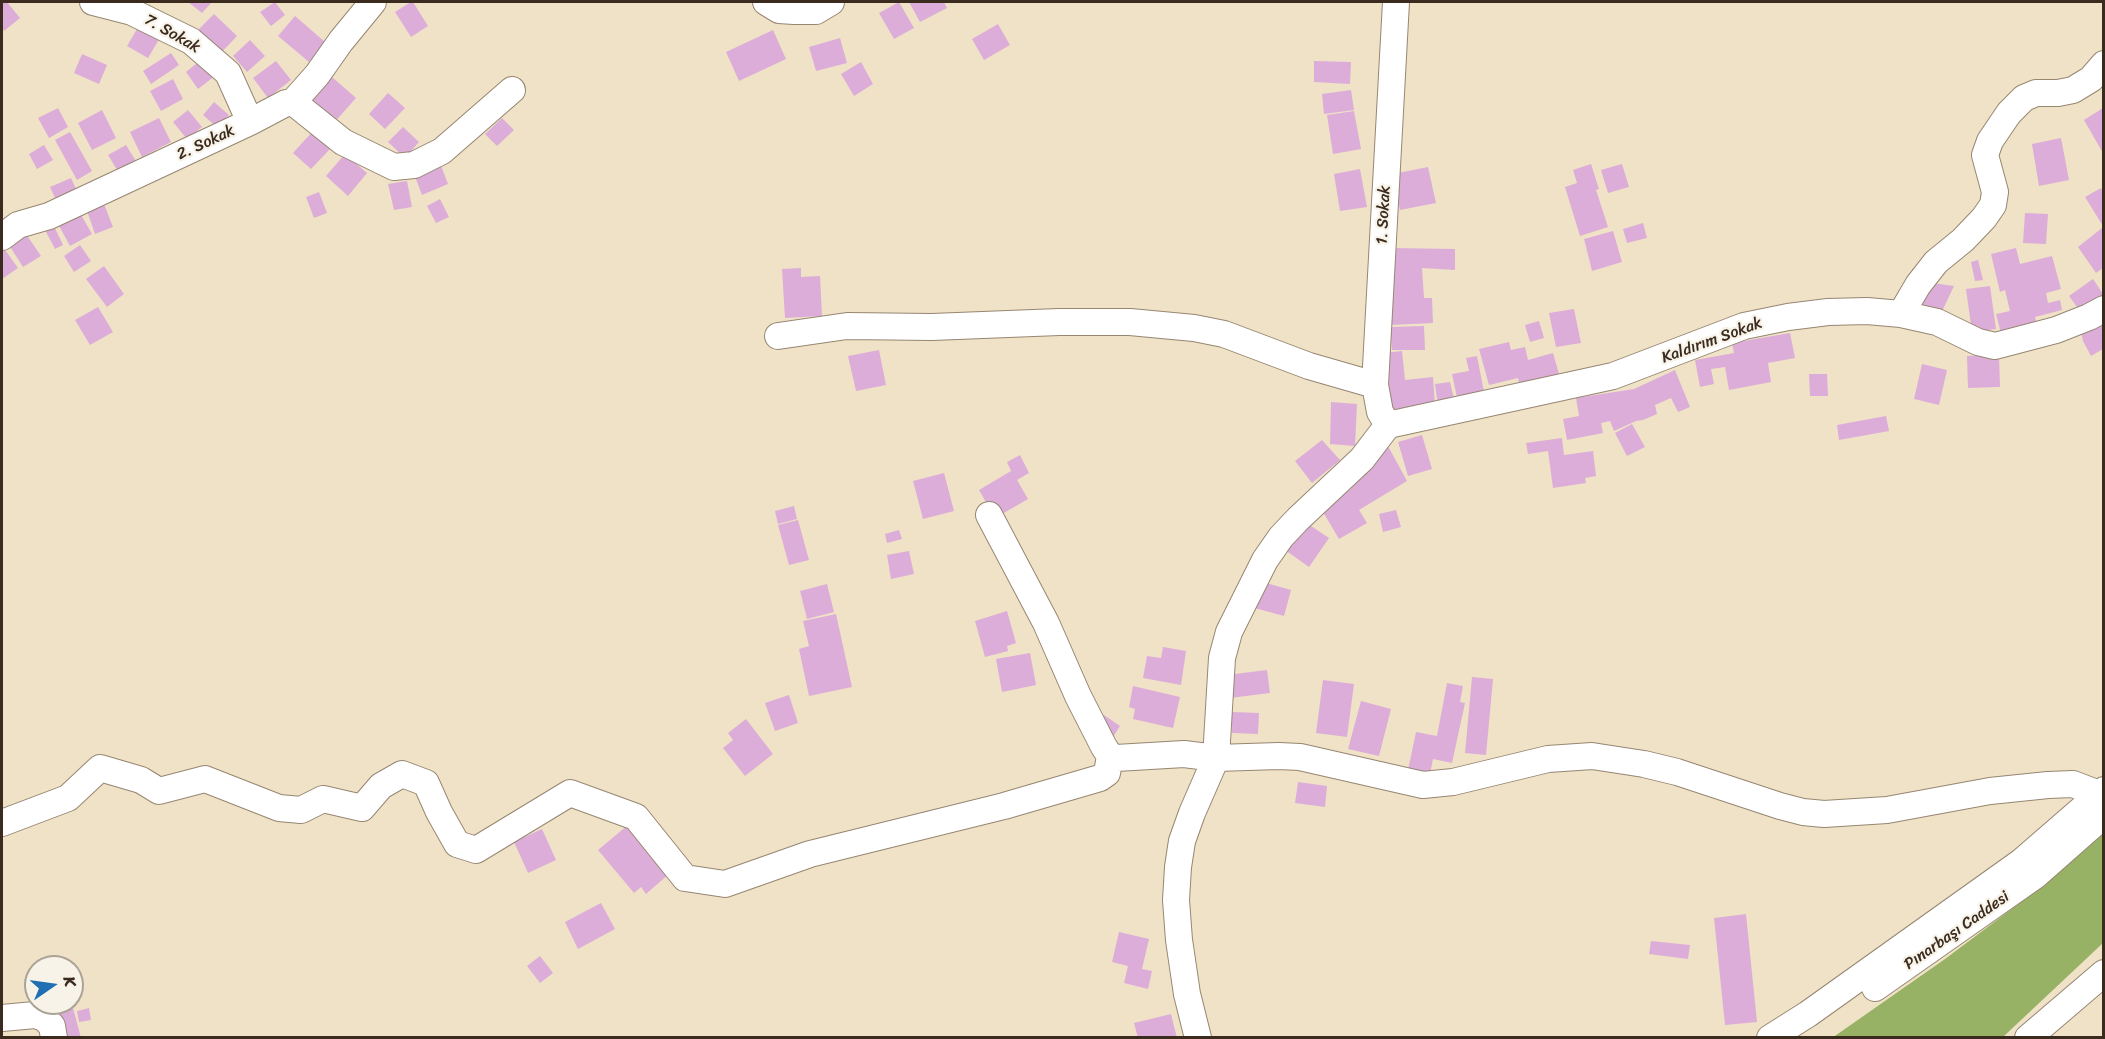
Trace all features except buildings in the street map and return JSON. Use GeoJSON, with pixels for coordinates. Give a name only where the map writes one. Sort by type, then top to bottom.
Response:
{"type":"FeatureCollection","features":[{"type":"Feature","properties":{"kind":"street","name":"7. Sokak"},"geometry":{"type":"LineString","coordinates":[[93,2],[132,12],[191,41],[228,73],[250,122]]}},
{"type":"Feature","properties":{"kind":"street","name":"2. Sokak"},"geometry":{"type":"LineString","coordinates":[[2,237],[18,225],[49,216],[286,103],[293,102],[317,75],[373,2]]}},
{"type":"Feature","properties":{"kind":"street"},"geometry":{"type":"LineString","coordinates":[[766,2],[779,10],[794,12],[816,11],[831,2]]}},
{"type":"Feature","properties":{"kind":"street","name":"1. Sokak"},"geometry":{"type":"LineString","coordinates":[[1388,425],[1380,412],[1375,385],[1396,2]]}},
{"type":"Feature","properties":{"kind":"street"},"geometry":{"type":"LineString","coordinates":[[1901,314],[1918,285],[1936,262],[1964,240],[1984,218],[1992,205],[1995,192],[1985,155],[1990,141],[2009,113],[2024,98],[2036,93],[2073,90],[2091,79],[2103,64]]}},
{"type":"Feature","properties":{"kind":"street"},"geometry":{"type":"LineString","coordinates":[[293,102],[343,142],[394,167],[414,165],[442,151],[512,90]]}},
{"type":"Feature","properties":{"kind":"street","name":"Kaldırım Sokak"},"geometry":{"type":"LineString","coordinates":[[1388,425],[1613,376],[1744,326],[1762,322],[1828,312],[1867,311],[1901,314],[1937,322],[1978,342],[1995,346],[2056,330],[2103,309]]}},
{"type":"Feature","properties":{"kind":"street"},"geometry":{"type":"LineString","coordinates":[[778,336],[847,327],[932,327],[1130,321],[1194,328],[1224,334],[1309,366],[1375,385]]}},
{"type":"Feature","properties":{"kind":"street"},"geometry":{"type":"LineString","coordinates":[[1198,1038],[1187,994],[1180,951],[1176,900],[1182,841],[1216,758],[1222,658],[1229,632],[1264,560],[1281,537],[1362,459],[1388,425]]}},
{"type":"Feature","properties":{"kind":"street"},"geometry":{"type":"LineString","coordinates":[[2,823],[68,798],[100,768],[141,780],[159,791],[205,779],[279,808],[301,810],[322,799],[363,808],[381,786],[402,774],[426,783],[457,844],[476,850],[570,793],[636,818],[685,878],[725,884],[810,854],[1004,806],[1100,778],[1107,773],[1110,756],[1077,696],[1046,623],[989,515]]}},
{"type":"Feature","properties":{"kind":"street"},"geometry":{"type":"LineString","coordinates":[[1110,756],[1128,758],[1184,754],[1216,758],[1300,757],[1423,785],[1453,782],[1548,759],[1592,756],[1677,772],[1780,806],[1824,814],[1887,810],[1990,791],[2048,785],[2073,784],[2102,799],[2021,862],[1808,1014],[1770,1038]]}},
{"type":"Feature","properties":{"kind":"street","name":"Pınarbaşı Caddesi"},"geometry":{"type":"LineString","coordinates":[[1804,1038],[2036,875],[2102,799]]}},
{"type":"Feature","properties":{"kind":"street"},"geometry":{"type":"LineString","coordinates":[[2028,1038],[2103,974]]}},
{"type":"Feature","properties":{"kind":"street"},"geometry":{"type":"LineString","coordinates":[[2,1018],[35,1015],[44,1018],[52,1026],[54,1038]]}},
{"type":"Feature","properties":{"kind":"green space"},"geometry":{"type":"Polygon","coordinates":[[[2103,833],[2103,943],[2003,1037],[1832,1038],[1945,959],[2049,881],[2103,833]]]}}]}
